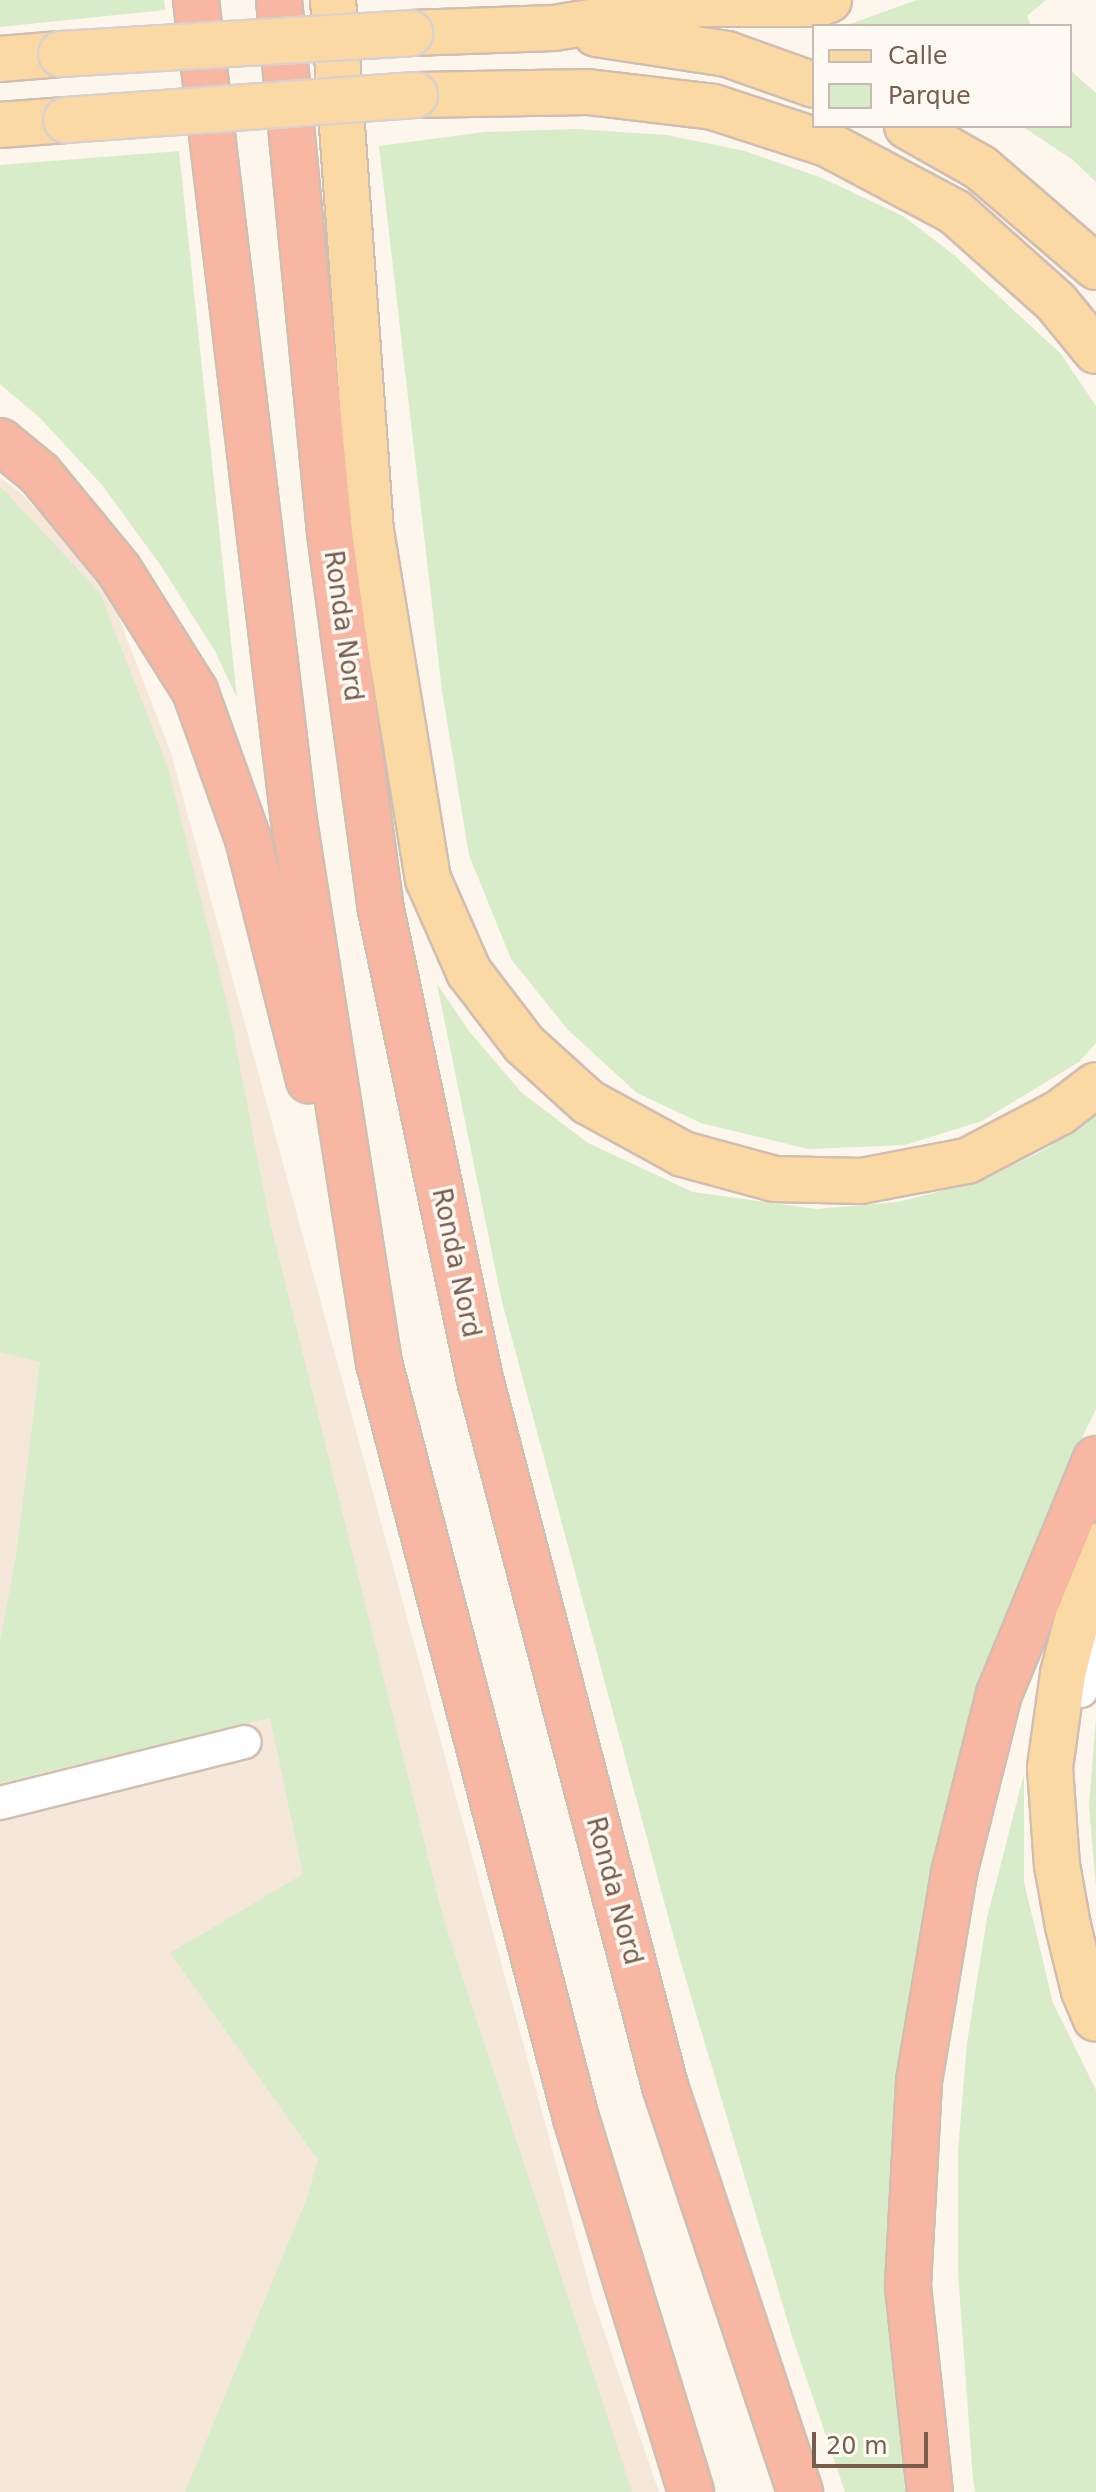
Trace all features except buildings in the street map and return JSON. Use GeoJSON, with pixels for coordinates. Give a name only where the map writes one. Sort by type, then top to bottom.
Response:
{"type":"FeatureCollection","features":[{"type":"Feature","properties":{"kind":"highway"},"geometry":{"type":"LineString","coordinates":[[196,0],[293,814],[379,1363]]}},
{"type":"Feature","properties":{"kind":"highway","name":"Ronda Nord"},"geometry":{"type":"LineString","coordinates":[[279,0],[330,533],[383,920],[481,1383],[665,2086],[800,2492]]}},
{"type":"Feature","properties":{"kind":"highway"},"geometry":{"type":"LineString","coordinates":[[0,441],[40,474],[119,570],[195,691],[248,839],[379,1363],[576,2118],[691,2492]]}},
{"type":"Feature","properties":{"kind":"highway"},"geometry":{"type":"LineString","coordinates":[[930,2492],[908,2285],[919,2081],[954,1873],[999,1694],[1096,1459]]}},
{"type":"Feature","properties":{"kind":"main road"},"geometry":{"type":"LineString","coordinates":[[333,0],[371,531],[428,879],[469,972],[524,1044],[588,1102],[683,1154],[775,1179],[861,1181],[967,1161],[1059,1113],[1096,1085]]}},
{"type":"Feature","properties":{"kind":"main road"},"geometry":{"type":"LineString","coordinates":[[0,59],[410,33],[554,28],[700,4],[819,4],[829,0]]}},
{"type":"Feature","properties":{"kind":"main road"},"geometry":{"type":"LineString","coordinates":[[554,28],[727,54],[812,84]]}},
{"type":"Feature","properties":{"kind":"main road"},"geometry":{"type":"LineString","coordinates":[[0,125],[415,95],[588,92],[713,107],[827,144],[955,212],[1056,302],[1096,351]]}},
{"type":"Feature","properties":{"kind":"main road"},"geometry":{"type":"LineString","coordinates":[[911,128],[981,168],[1096,267]]}},
{"type":"Feature","properties":{"kind":"main road"},"geometry":{"type":"LineString","coordinates":[[1096,1546],[1063,1674],[1050,1768],[1057,1865],[1084,1991],[1096,2019]]}},
{"type":"Feature","properties":{"kind":"street"},"geometry":{"type":"LineString","coordinates":[[1057,1865],[1069,1750],[1086,1665],[1096,1639]]}},
{"type":"Feature","properties":{"kind":"street"},"geometry":{"type":"LineString","coordinates":[[0,1803],[244,1742]]}},
{"type":"Feature","properties":{"kind":"shaded area"},"geometry":{"type":"Polygon","coordinates":[[[0,477],[24,496],[107,587],[171,753],[593,2299],[659,2492],[0,2492],[0,477]]]}},
{"type":"Feature","properties":{"kind":"green space"},"geometry":{"type":"Polygon","coordinates":[[[0,0],[164,0],[165,10],[0,27],[0,0]]]}},
{"type":"Feature","properties":{"kind":"green space"},"geometry":{"type":"Polygon","coordinates":[[[917,0],[1046,0],[1027,16],[1030,24],[850,24],[917,0]]]}},
{"type":"Feature","properties":{"kind":"green space"},"geometry":{"type":"Polygon","coordinates":[[[1072,72],[1096,93],[1096,182],[1073,160],[1025,128],[1072,128],[1072,72]]]}},
{"type":"Feature","properties":{"kind":"green space"},"geometry":{"type":"Polygon","coordinates":[[[576,129],[666,135],[745,151],[822,178],[903,216],[954,255],[1061,354],[1096,406],[1096,1043],[1079,1062],[982,1121],[905,1145],[808,1149],[701,1123],[637,1093],[568,1030],[511,959],[469,855],[442,691],[379,146],[484,132],[576,129]]]}},
{"type":"Feature","properties":{"kind":"green space"},"geometry":{"type":"Polygon","coordinates":[[[179,151],[237,698],[215,651],[161,566],[102,485],[40,418],[0,384],[0,165],[179,151]]]}},
{"type":"Feature","properties":{"kind":"green space"},"geometry":{"type":"Polygon","coordinates":[[[0,486],[100,593],[168,768],[231,1020],[269,1218],[443,1917],[632,2492],[185,2492],[306,2200],[318,2160],[170,1953],[303,1874],[270,1718],[0,1783],[0,1642],[16,1556],[40,1362],[0,1352],[0,486]]]}},
{"type":"Feature","properties":{"kind":"green space"},"geometry":{"type":"Polygon","coordinates":[[[437,984],[469,1031],[521,1092],[588,1143],[693,1192],[817,1209],[898,1202],[983,1180],[1044,1150],[1096,1115],[1096,1409],[1067,1469],[980,1686],[938,1845],[897,2102],[915,2492],[845,2492],[792,2336],[678,1953],[502,1302],[437,984]]]}},
{"type":"Feature","properties":{"kind":"green space"},"geometry":{"type":"Polygon","coordinates":[[[1096,1718],[1096,1888],[1089,1806],[1096,1718]]]}},
{"type":"Feature","properties":{"kind":"green space"},"geometry":{"type":"Polygon","coordinates":[[[1024,1774],[1024,1882],[1053,2003],[1096,2090],[1096,2492],[975,2492],[973,2480],[958,2272],[958,2151],[967,2043],[987,1918],[1024,1774]]]}}]}
